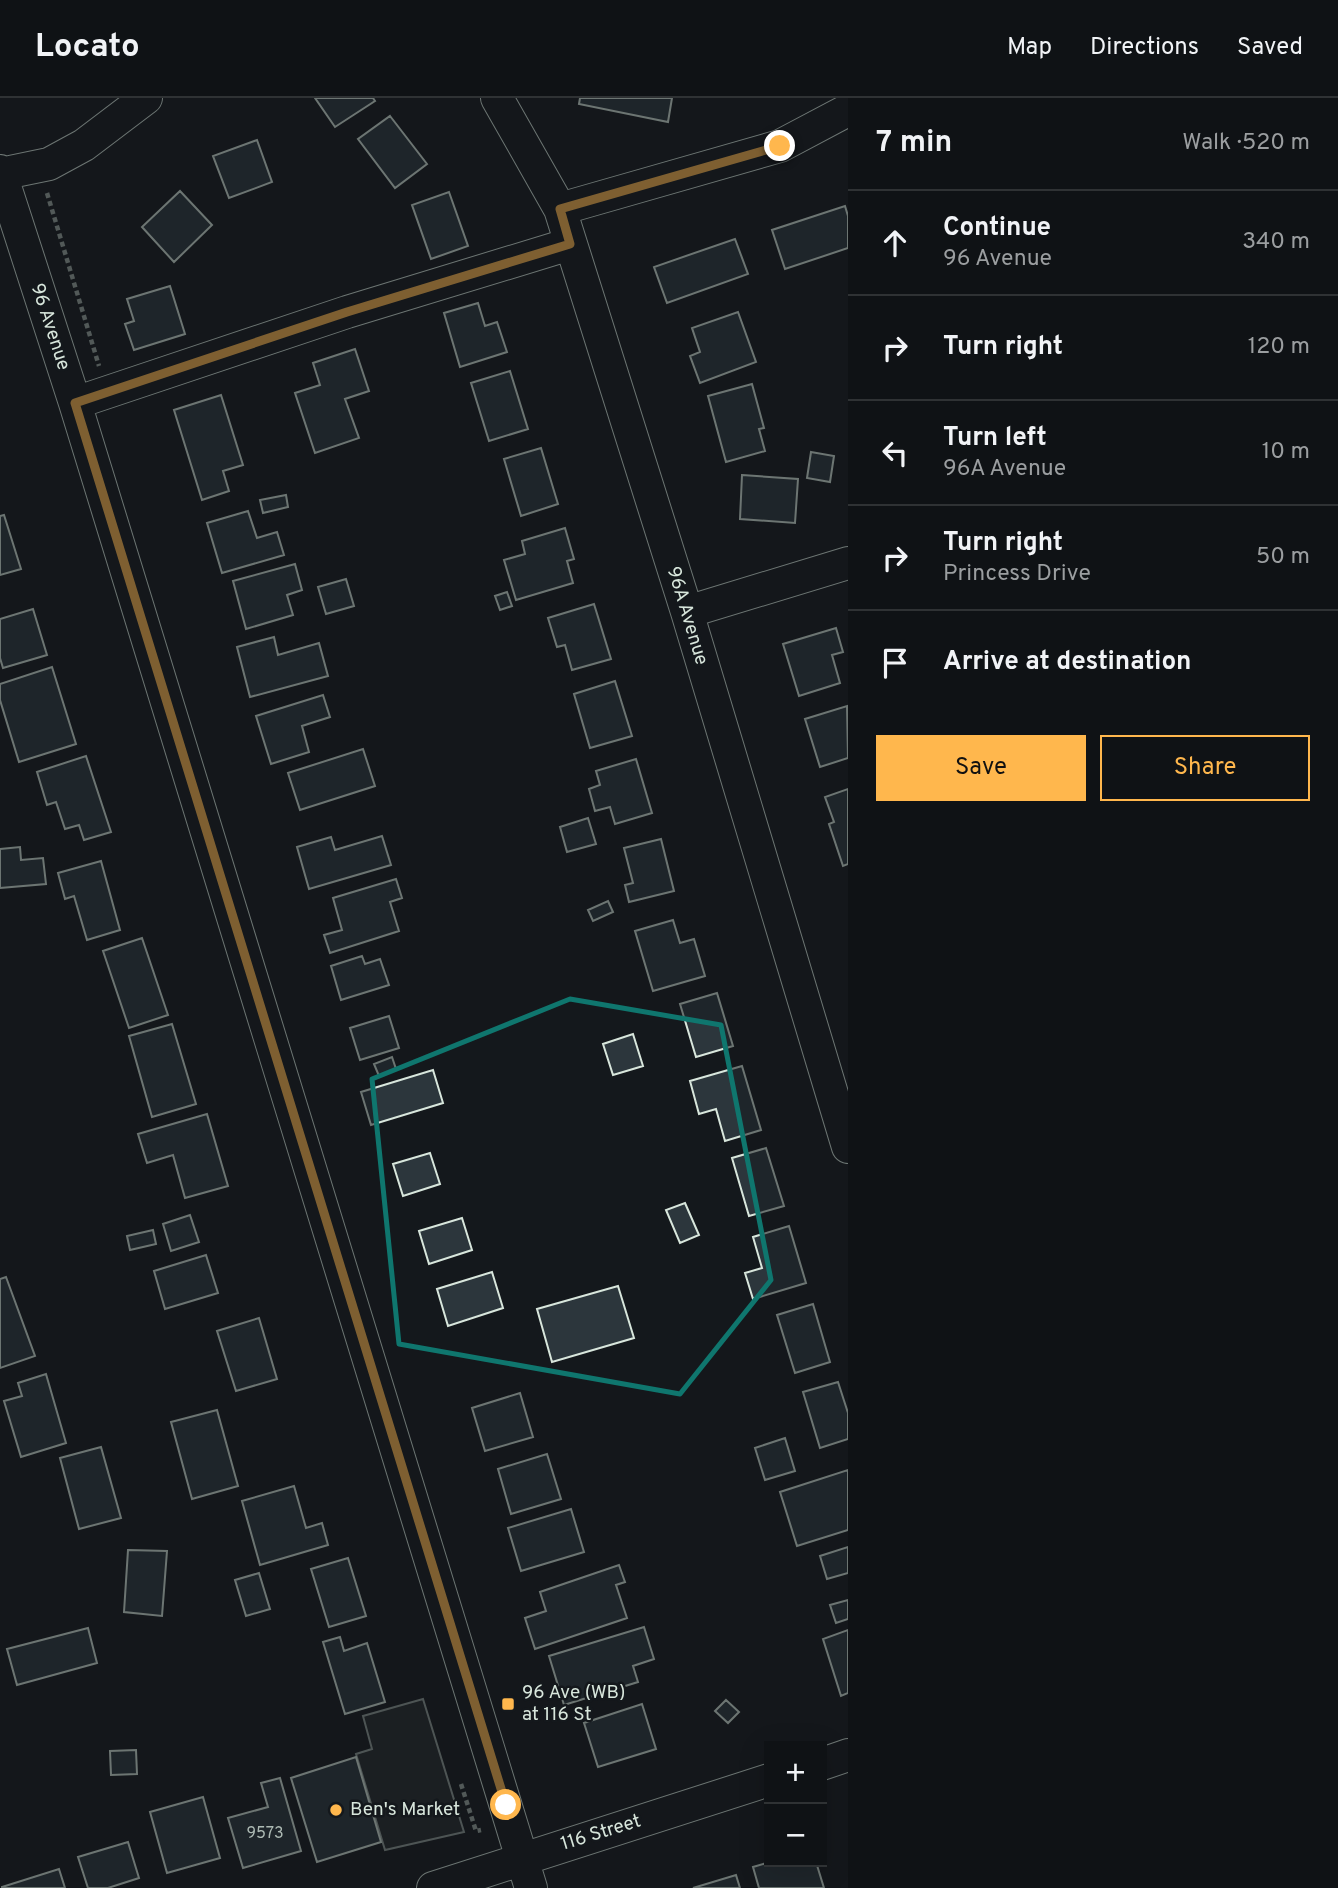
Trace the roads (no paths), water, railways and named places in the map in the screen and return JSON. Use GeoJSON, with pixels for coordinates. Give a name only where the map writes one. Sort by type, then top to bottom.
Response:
{"type":"FeatureCollection","features":[{"type":"Feature","properties":{"kind":"street"},"geometry":{"type":"LineString","coordinates":[[0,173],[49,164],[84,145],[146,98]]}},
{"type":"Feature","properties":{"kind":"street","name":"96A Avenue"},"geometry":{"type":"LineString","coordinates":[[497,98],[560,209],[687,612],[848,1147]]}},
{"type":"Feature","properties":{"kind":"street"},"geometry":{"type":"LineString","coordinates":[[560,209],[780,146],[848,110]]}},
{"type":"Feature","properties":{"kind":"street","name":"96 Avenue"},"geometry":{"type":"LineString","coordinates":[[0,173],[75,403],[526,1874]]}},
{"type":"Feature","properties":{"kind":"street"},"geometry":{"type":"LineString","coordinates":[[75,403],[347,312],[570,244]]}},
{"type":"Feature","properties":{"kind":"street"},"geometry":{"type":"LineString","coordinates":[[687,612],[848,563]]}},
{"type":"Feature","properties":{"kind":"street"},"geometry":{"type":"LineString","coordinates":[[827,1762],[848,1755]]}},
{"type":"Feature","properties":{"kind":"street","name":"116 Street"},"geometry":{"type":"LineString","coordinates":[[433,1888],[526,1874],[764,1782]]}},
{"type":"Feature","properties":{"kind":"place","name":"96 Ave (WB) at 116 St"},"geometry":{"type":"Point","coordinates":[508,1704]}},
{"type":"Feature","properties":{"kind":"place","name":"Ben's Market"},"geometry":{"type":"Point","coordinates":[336,1810]}}]}
